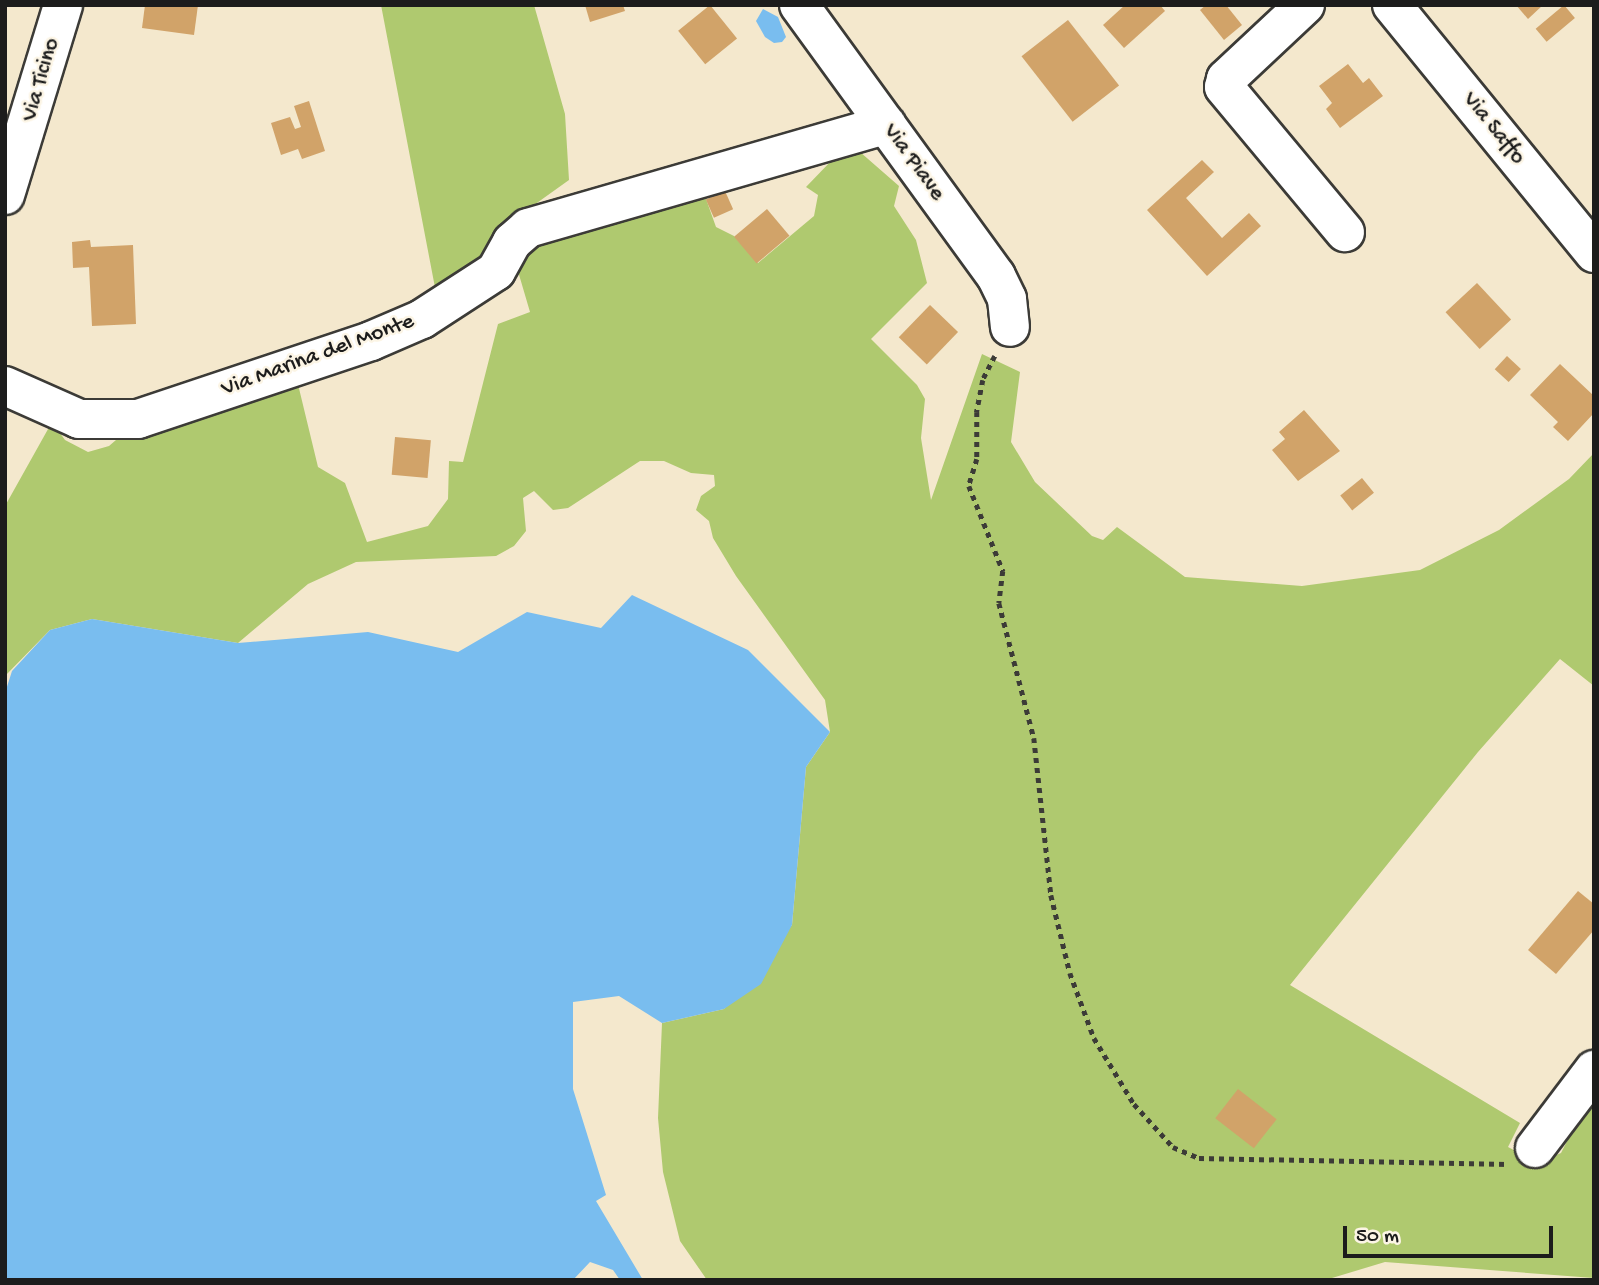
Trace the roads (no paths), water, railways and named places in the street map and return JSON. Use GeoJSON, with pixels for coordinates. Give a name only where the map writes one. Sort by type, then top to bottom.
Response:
{"type":"FeatureCollection","features":[{"type":"Feature","properties":{"kind":"street","name":"Via Ticino"},"geometry":{"type":"LineString","coordinates":[[5,195],[63,5]]}},
{"type":"Feature","properties":{"kind":"street","name":"Via Piave"},"geometry":{"type":"LineString","coordinates":[[799,5],[996,276],[1007,299],[1010,327]]}},
{"type":"Feature","properties":{"kind":"street"},"geometry":{"type":"LineString","coordinates":[[1305,5],[1226,79],[1224,87],[1345,232]]}},
{"type":"Feature","properties":{"kind":"street","name":"Via Saffo"},"geometry":{"type":"LineString","coordinates":[[1392,5],[1594,253]]}},
{"type":"Feature","properties":{"kind":"street","name":"Via Marina del Monte"},"geometry":{"type":"LineString","coordinates":[[5,386],[79,419],[138,419],[371,341],[422,318],[496,271],[512,242],[528,228],[886,125]]}},
{"type":"Feature","properties":{"kind":"street"},"geometry":{"type":"LineString","coordinates":[[1535,1148],[1594,1070]]}},
{"type":"Feature","properties":{"kind":"water"},"geometry":{"type":"Polygon","coordinates":[[[763,9],[778,17],[786,37],[782,42],[774,43],[765,37],[756,21],[763,9]]]}},
{"type":"Feature","properties":{"kind":"water"},"geometry":{"type":"Polygon","coordinates":[[[632,595],[748,650],[830,732],[806,767],[792,925],[761,984],[724,1009],[662,1023],[619,996],[573,1002],[573,1089],[606,1195],[596,1201],[643,1280],[620,1280],[613,1270],[590,1262],[573,1280],[5,1280],[5,693],[12,671],[50,630],[92,619],[238,643],[368,632],[458,652],[527,612],[601,628],[632,595]]]}}]}
